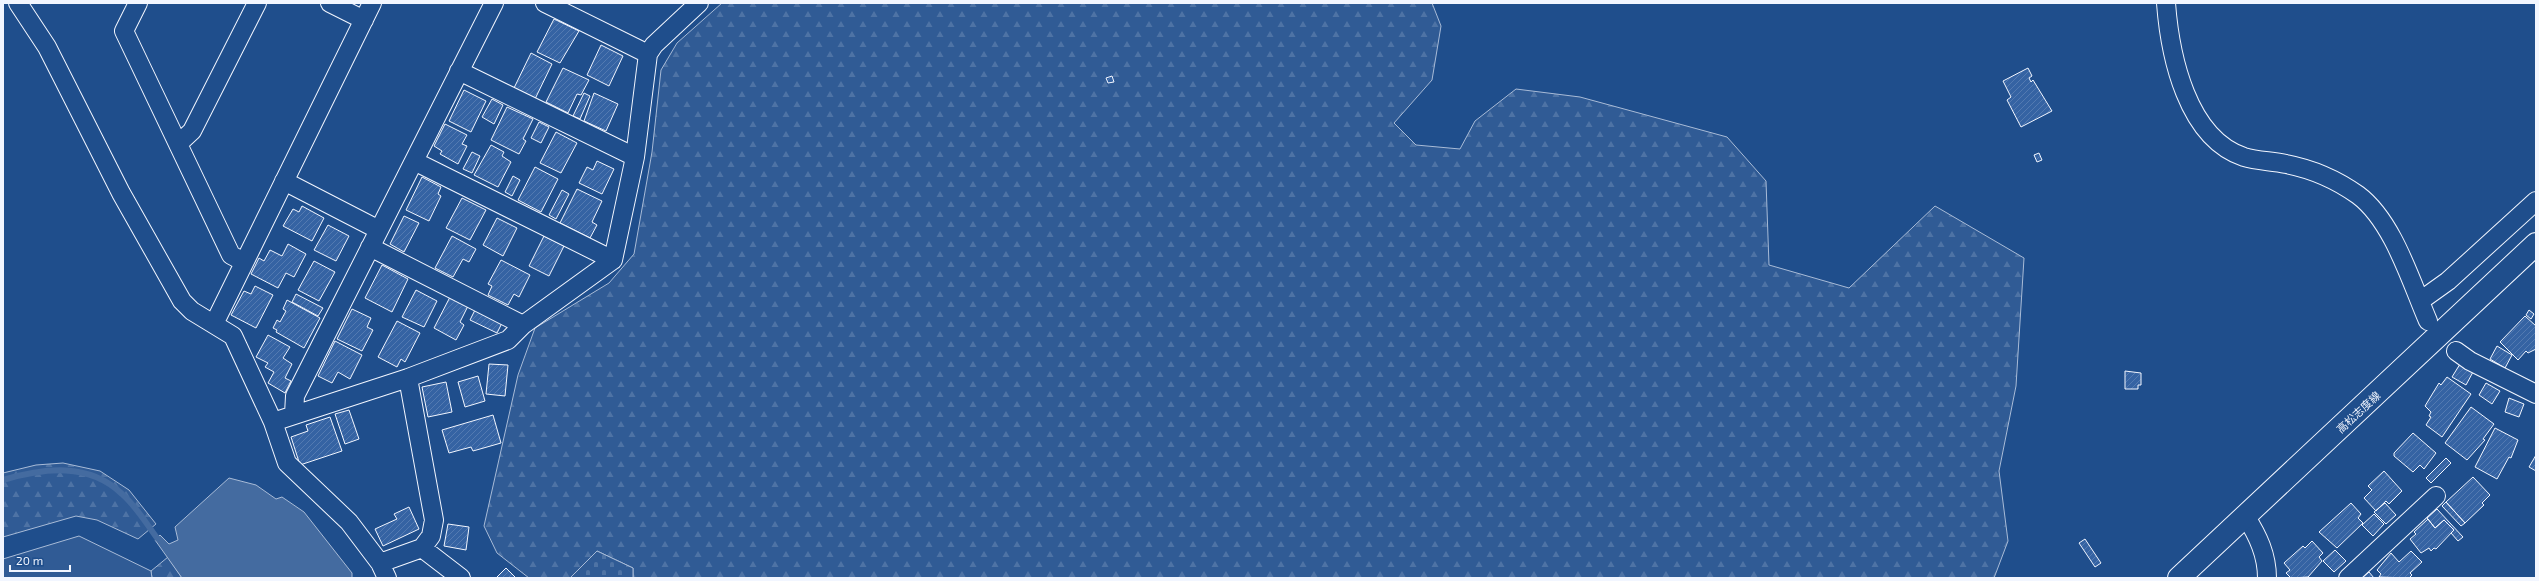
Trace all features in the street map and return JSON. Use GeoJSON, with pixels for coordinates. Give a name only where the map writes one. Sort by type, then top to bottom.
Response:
{"type":"FeatureCollection","features":[{"type":"Feature","properties":{"kind":"main road","name":"高松志度線"},"geometry":{"type":"LineString","coordinates":[[2179,578],[2246,518],[2536,244]]}},
{"type":"Feature","properties":{"kind":"street"},"geometry":{"type":"LineString","coordinates":[[18,3],[47,46],[121,193],[182,301],[192,311],[233,336],[273,422],[287,463],[348,522],[384,570],[422,548],[431,536],[434,520],[408,378]]}},
{"type":"Feature","properties":{"kind":"street"},"geometry":{"type":"LineString","coordinates":[[138,3],[124,31],[231,255],[244,262]]}},
{"type":"Feature","properties":{"kind":"street"},"geometry":{"type":"LineString","coordinates":[[178,144],[192,131],[257,3]]}},
{"type":"Feature","properties":{"kind":"street"},"geometry":{"type":"LineString","coordinates":[[330,3],[364,20]]}},
{"type":"Feature","properties":{"kind":"street"},"geometry":{"type":"LineString","coordinates":[[214,324],[372,3]]}},
{"type":"Feature","properties":{"kind":"street"},"geometry":{"type":"LineString","coordinates":[[294,414],[295,396],[494,3]]}},
{"type":"Feature","properties":{"kind":"street"},"geometry":{"type":"LineString","coordinates":[[545,3],[648,54]]}},
{"type":"Feature","properties":{"kind":"street"},"geometry":{"type":"LineString","coordinates":[[273,422],[408,378],[508,340],[523,325],[613,260],[635,157],[648,54],[654,45],[699,3]]}},
{"type":"Feature","properties":{"kind":"street"},"geometry":{"type":"LineString","coordinates":[[2166,3],[2173,60],[2198,119],[2220,144],[2244,157],[2317,171],[2358,196],[2385,224],[2428,321]]}},
{"type":"Feature","properties":{"kind":"street"},"geometry":{"type":"LineString","coordinates":[[459,71],[635,157]]}},
{"type":"Feature","properties":{"kind":"street"},"geometry":{"type":"LineString","coordinates":[[414,160],[613,260]]}},
{"type":"Feature","properties":{"kind":"street"},"geometry":{"type":"LineString","coordinates":[[284,181],[379,230]]}},
{"type":"Feature","properties":{"kind":"street"},"geometry":{"type":"LineString","coordinates":[[2420,301],[2448,281],[2536,201]]}},
{"type":"Feature","properties":{"kind":"street"},"geometry":{"type":"LineString","coordinates":[[370,247],[523,325]]}},
{"type":"Feature","properties":{"kind":"street"},"geometry":{"type":"LineString","coordinates":[[2456,351],[2470,361],[2536,394]]}},
{"type":"Feature","properties":{"kind":"street"},"geometry":{"type":"LineString","coordinates":[[2348,578],[2436,496]]}},
{"type":"Feature","properties":{"kind":"street"},"geometry":{"type":"LineString","coordinates":[[2246,518],[2259,538],[2267,568],[2266,578]]}},
{"type":"Feature","properties":{"kind":"street"},"geometry":{"type":"LineString","coordinates":[[422,548],[461,578]]}},
{"type":"Feature","properties":{"kind":"green space"},"geometry":{"type":"Polygon","coordinates":[[[722,3],[1432,3],[1441,26],[1432,80],[1394,123],[1416,145],[1460,149],[1475,121],[1516,89],[1580,97],[1727,137],[1766,181],[1769,265],[1849,288],[1935,206],[2024,258],[2016,386],[1999,471],[2008,541],[1994,578],[633,578],[633,568],[597,551],[570,578],[529,578],[497,553],[484,526],[518,375],[535,328],[609,283],[634,254],[652,152],[661,70],[677,43],[722,3]]]}},
{"type":"Feature","properties":{"kind":"green space"},"geometry":{"type":"Polygon","coordinates":[[[63,463],[100,471],[129,490],[156,524],[138,539],[97,520],[76,516],[3,537],[3,473],[36,465],[63,463]]]}},
{"type":"Feature","properties":{"kind":"green space"},"geometry":{"type":"Polygon","coordinates":[[[597,551],[633,568],[633,578],[570,578],[597,551]]]}},
{"type":"Feature","properties":{"kind":"green space"},"geometry":{"type":"Polygon","coordinates":[[[168,557],[182,578],[152,578],[151,571],[168,557]]]}},
{"type":"Feature","properties":{"kind":"shaded area"},"geometry":{"type":"Polygon","coordinates":[[[229,478],[256,485],[276,499],[282,497],[304,512],[352,573],[352,578],[182,578],[155,540],[160,535],[169,544],[178,540],[175,527],[229,478]]]}},
{"type":"Feature","properties":{"kind":"shaded area"},"geometry":{"type":"Polygon","coordinates":[[[79,536],[151,571],[152,578],[3,578],[3,559],[79,536]]]}},
{"type":"Feature","properties":{"kind":"building"},"geometry":{"type":"Polygon","coordinates":[[[554,19],[579,31],[560,63],[537,52],[554,19]]]}},
{"type":"Feature","properties":{"kind":"building"},"geometry":{"type":"Polygon","coordinates":[[[601,45],[623,56],[609,86],[587,75],[601,45]]]}},
{"type":"Feature","properties":{"kind":"building"},"geometry":{"type":"Polygon","coordinates":[[[531,53],[552,64],[535,99],[514,88],[531,53]]]}},
{"type":"Feature","properties":{"kind":"building"},"geometry":{"type":"Polygon","coordinates":[[[563,68],[589,80],[581,95],[577,94],[568,113],[546,102],[563,68]]]}},
{"type":"Feature","properties":{"kind":"building"},"geometry":{"type":"Polygon","coordinates":[[[2028,68],[2032,76],[2029,78],[2031,82],[2033,80],[2052,111],[2021,127],[2007,100],[2011,97],[2003,81],[2028,68]]]}},
{"type":"Feature","properties":{"kind":"building"},"geometry":{"type":"Polygon","coordinates":[[[1112,76],[1114,82],[1108,83],[1106,78],[1112,76]]]}},
{"type":"Feature","properties":{"kind":"building"},"geometry":{"type":"Polygon","coordinates":[[[464,90],[486,101],[471,132],[449,121],[464,90]]]}},
{"type":"Feature","properties":{"kind":"building"},"geometry":{"type":"Polygon","coordinates":[[[584,93],[590,96],[580,119],[573,116],[584,93]]]}},
{"type":"Feature","properties":{"kind":"building"},"geometry":{"type":"Polygon","coordinates":[[[594,93],[618,104],[606,131],[584,121],[594,93]]]}},
{"type":"Feature","properties":{"kind":"building"},"geometry":{"type":"Polygon","coordinates":[[[492,99],[503,105],[494,124],[482,117],[492,99]]]}},
{"type":"Feature","properties":{"kind":"building"},"geometry":{"type":"Polygon","coordinates":[[[507,107],[533,119],[523,139],[526,141],[519,154],[491,140],[507,107]]]}},
{"type":"Feature","properties":{"kind":"building"},"geometry":{"type":"Polygon","coordinates":[[[539,122],[549,127],[541,143],[531,138],[539,122]]]}},
{"type":"Feature","properties":{"kind":"building"},"geometry":{"type":"Polygon","coordinates":[[[445,124],[467,135],[462,144],[467,146],[458,164],[440,154],[442,151],[434,146],[445,124]]]}},
{"type":"Feature","properties":{"kind":"building"},"geometry":{"type":"Polygon","coordinates":[[[556,132],[577,143],[561,173],[540,163],[556,132]]]}},
{"type":"Feature","properties":{"kind":"building"},"geometry":{"type":"Polygon","coordinates":[[[491,145],[504,152],[502,156],[511,162],[498,187],[474,175],[491,145]]]}},
{"type":"Feature","properties":{"kind":"building"},"geometry":{"type":"Polygon","coordinates":[[[472,152],[480,156],[472,173],[463,169],[472,152]]]}},
{"type":"Feature","properties":{"kind":"building"},"geometry":{"type":"Polygon","coordinates":[[[2039,153],[2042,160],[2037,162],[2034,155],[2039,153]]]}},
{"type":"Feature","properties":{"kind":"building"},"geometry":{"type":"Polygon","coordinates":[[[597,161],[614,169],[602,194],[579,183],[587,167],[593,170],[597,161]]]}},
{"type":"Feature","properties":{"kind":"building"},"geometry":{"type":"Polygon","coordinates":[[[535,167],[558,179],[541,212],[518,200],[535,167]]]}},
{"type":"Feature","properties":{"kind":"building"},"geometry":{"type":"Polygon","coordinates":[[[513,176],[520,180],[512,196],[505,192],[513,176]]]}},
{"type":"Feature","properties":{"kind":"building"},"geometry":{"type":"Polygon","coordinates":[[[422,177],[441,187],[438,194],[441,196],[429,221],[406,210],[422,177]]]}},
{"type":"Feature","properties":{"kind":"building"},"geometry":{"type":"Polygon","coordinates":[[[577,189],[602,201],[592,222],[597,225],[590,238],[560,223],[577,189]]]}},
{"type":"Feature","properties":{"kind":"building"},"geometry":{"type":"Polygon","coordinates":[[[562,190],[569,194],[556,219],[549,215],[562,190]]]}},
{"type":"Feature","properties":{"kind":"building"},"geometry":{"type":"Polygon","coordinates":[[[462,198],[486,210],[470,240],[446,228],[462,198]]]}},
{"type":"Feature","properties":{"kind":"building"},"geometry":{"type":"Polygon","coordinates":[[[302,206],[324,218],[312,241],[283,226],[293,209],[299,212],[302,206]]]}},
{"type":"Feature","properties":{"kind":"building"},"geometry":{"type":"Polygon","coordinates":[[[404,216],[419,223],[404,252],[390,244],[404,216]]]}},
{"type":"Feature","properties":{"kind":"building"},"geometry":{"type":"Polygon","coordinates":[[[497,218],[517,228],[503,256],[483,245],[497,218]]]}},
{"type":"Feature","properties":{"kind":"building"},"geometry":{"type":"Polygon","coordinates":[[[328,225],[349,236],[336,261],[314,250],[328,225]]]}},
{"type":"Feature","properties":{"kind":"building"},"geometry":{"type":"Polygon","coordinates":[[[452,236],[476,249],[469,262],[463,259],[453,277],[435,268],[452,236]]]}},
{"type":"Feature","properties":{"kind":"building"},"geometry":{"type":"Polygon","coordinates":[[[544,236],[564,246],[549,276],[529,266],[544,236]]]}},
{"type":"Feature","properties":{"kind":"building"},"geometry":{"type":"Polygon","coordinates":[[[288,244],[306,254],[294,277],[286,273],[278,288],[251,274],[259,258],[264,261],[270,250],[282,256],[288,244]]]}},
{"type":"Feature","properties":{"kind":"building"},"geometry":{"type":"Polygon","coordinates":[[[501,260],[530,275],[519,297],[514,294],[508,305],[488,295],[492,286],[488,284],[501,260]]]}},
{"type":"Feature","properties":{"kind":"building"},"geometry":{"type":"Polygon","coordinates":[[[314,261],[335,272],[319,301],[298,290],[314,261]]]}},
{"type":"Feature","properties":{"kind":"building"},"geometry":{"type":"Polygon","coordinates":[[[382,265],[408,279],[392,312],[365,298],[382,265]]]}},
{"type":"Feature","properties":{"kind":"building"},"geometry":{"type":"Polygon","coordinates":[[[255,286],[273,295],[256,328],[231,315],[244,291],[251,294],[255,286]]]}},
{"type":"Feature","properties":{"kind":"building"},"geometry":{"type":"Polygon","coordinates":[[[416,290],[437,301],[424,327],[402,317],[416,290]]]}},
{"type":"Feature","properties":{"kind":"building"},"geometry":{"type":"Polygon","coordinates":[[[296,294],[323,308],[318,316],[292,302],[296,294]]]}},
{"type":"Feature","properties":{"kind":"building"},"geometry":{"type":"Polygon","coordinates":[[[450,297],[468,306],[460,322],[464,325],[456,340],[434,328],[450,297]]]}},
{"type":"Feature","properties":{"kind":"building"},"geometry":{"type":"Polygon","coordinates":[[[287,300],[320,318],[304,348],[276,332],[277,330],[273,328],[277,320],[280,322],[286,311],[283,309],[287,300]]]}},
{"type":"Feature","properties":{"kind":"building"},"geometry":{"type":"Polygon","coordinates":[[[352,309],[371,318],[367,327],[373,330],[362,351],[337,339],[352,309]]]}},
{"type":"Feature","properties":{"kind":"building"},"geometry":{"type":"Polygon","coordinates":[[[475,310],[502,323],[497,333],[470,320],[475,310]]]}},
{"type":"Feature","properties":{"kind":"building"},"geometry":{"type":"Polygon","coordinates":[[[2529,310],[2534,314],[2531,319],[2526,315],[2529,310]]]}},
{"type":"Feature","properties":{"kind":"building"},"geometry":{"type":"Polygon","coordinates":[[[2525,316],[2536,326],[2536,349],[2528,353],[2526,351],[2518,360],[2500,342],[2525,316]]]}},
{"type":"Feature","properties":{"kind":"building"},"geometry":{"type":"Polygon","coordinates":[[[397,321],[420,333],[405,362],[401,359],[397,367],[378,357],[397,321]]]}},
{"type":"Feature","properties":{"kind":"building"},"geometry":{"type":"Polygon","coordinates":[[[268,335],[290,347],[283,358],[292,364],[285,378],[291,381],[285,393],[268,383],[274,372],[265,367],[268,363],[256,357],[268,335]]]}},
{"type":"Feature","properties":{"kind":"building"},"geometry":{"type":"Polygon","coordinates":[[[335,341],[362,355],[350,379],[338,372],[332,383],[318,376],[335,341]]]}},
{"type":"Feature","properties":{"kind":"building"},"geometry":{"type":"Polygon","coordinates":[[[2497,346],[2512,355],[2505,368],[2490,359],[2497,346]]]}},
{"type":"Feature","properties":{"kind":"building"},"geometry":{"type":"Polygon","coordinates":[[[489,364],[508,365],[505,396],[486,394],[489,364]]]}},
{"type":"Feature","properties":{"kind":"building"},"geometry":{"type":"Polygon","coordinates":[[[2460,364],[2473,372],[2466,385],[2452,377],[2460,364]]]}},
{"type":"Feature","properties":{"kind":"building"},"geometry":{"type":"Polygon","coordinates":[[[2125,371],[2141,373],[2141,385],[2138,385],[2138,389],[2125,389],[2125,371]]]}},
{"type":"Feature","properties":{"kind":"building"},"geometry":{"type":"Polygon","coordinates":[[[478,376],[485,401],[465,407],[458,382],[478,376]]]}},
{"type":"Feature","properties":{"kind":"building"},"geometry":{"type":"Polygon","coordinates":[[[2447,377],[2471,394],[2442,437],[2426,425],[2431,417],[2429,416],[2431,412],[2425,406],[2439,383],[2441,385],[2447,377]]]}},
{"type":"Feature","properties":{"kind":"building"},"geometry":{"type":"Polygon","coordinates":[[[446,382],[452,412],[428,417],[422,387],[446,382]]]}},
{"type":"Feature","properties":{"kind":"building"},"geometry":{"type":"Polygon","coordinates":[[[2486,383],[2500,391],[2492,404],[2479,395],[2486,383]]]}},
{"type":"Feature","properties":{"kind":"building"},"geometry":{"type":"Polygon","coordinates":[[[2509,398],[2524,404],[2519,417],[2505,412],[2509,398]]]}},
{"type":"Feature","properties":{"kind":"building"},"geometry":{"type":"Polygon","coordinates":[[[2471,407],[2494,424],[2483,439],[2485,440],[2467,460],[2445,443],[2471,407]]]}},
{"type":"Feature","properties":{"kind":"building"},"geometry":{"type":"Polygon","coordinates":[[[349,410],[359,439],[345,444],[335,414],[349,410]]]}},
{"type":"Feature","properties":{"kind":"building"},"geometry":{"type":"Polygon","coordinates":[[[493,415],[501,443],[473,451],[471,447],[449,453],[442,430],[493,415]]]}},
{"type":"Feature","properties":{"kind":"building"},"geometry":{"type":"Polygon","coordinates":[[[330,417],[342,451],[300,465],[291,437],[308,431],[306,425],[330,417]]]}},
{"type":"Feature","properties":{"kind":"building"},"geometry":{"type":"Polygon","coordinates":[[[2495,428],[2518,440],[2511,458],[2509,457],[2497,479],[2475,467],[2495,428]]]}},
{"type":"Feature","properties":{"kind":"building"},"geometry":{"type":"Polygon","coordinates":[[[2413,433],[2436,453],[2424,469],[2420,465],[2413,472],[2394,456],[2394,453],[2413,433]]]}},
{"type":"Feature","properties":{"kind":"building"},"geometry":{"type":"Polygon","coordinates":[[[2536,455],[2536,471],[2529,467],[2536,455]]]}},
{"type":"Feature","properties":{"kind":"building"},"geometry":{"type":"Polygon","coordinates":[[[2446,458],[2451,463],[2431,483],[2426,478],[2446,458]]]}},
{"type":"Feature","properties":{"kind":"building"},"geometry":{"type":"Polygon","coordinates":[[[2384,471],[2402,491],[2389,504],[2386,501],[2376,511],[2364,498],[2372,490],[2368,486],[2384,471]]]}},
{"type":"Feature","properties":{"kind":"building"},"geometry":{"type":"Polygon","coordinates":[[[2473,477],[2490,495],[2482,503],[2484,505],[2465,523],[2446,502],[2473,477]]]}},
{"type":"Feature","properties":{"kind":"building"},"geometry":{"type":"Polygon","coordinates":[[[2446,502],[2465,523],[2461,526],[2442,506],[2446,502]]]}},
{"type":"Feature","properties":{"kind":"building"},"geometry":{"type":"Polygon","coordinates":[[[2351,503],[2361,514],[2358,518],[2363,523],[2337,548],[2319,532],[2351,503]]]}},
{"type":"Feature","properties":{"kind":"building"},"geometry":{"type":"Polygon","coordinates":[[[2385,503],[2396,515],[2386,524],[2374,512],[2385,503]]]}},
{"type":"Feature","properties":{"kind":"building"},"geometry":{"type":"Polygon","coordinates":[[[409,507],[419,529],[383,546],[375,529],[397,519],[394,514],[409,507]]]}},
{"type":"Feature","properties":{"kind":"building"},"geometry":{"type":"Polygon","coordinates":[[[2437,509],[2463,537],[2458,541],[2451,533],[2454,530],[2444,520],[2435,528],[2427,518],[2437,509]]]}},
{"type":"Feature","properties":{"kind":"building"},"geometry":{"type":"Polygon","coordinates":[[[2374,514],[2384,524],[2373,536],[2362,525],[2374,514]]]}},
{"type":"Feature","properties":{"kind":"building"},"geometry":{"type":"Polygon","coordinates":[[[2428,519],[2435,528],[2444,520],[2454,530],[2436,549],[2434,548],[2431,551],[2429,548],[2421,553],[2410,539],[2416,534],[2414,532],[2428,519]]]}},
{"type":"Feature","properties":{"kind":"building"},"geometry":{"type":"Polygon","coordinates":[[[448,524],[469,527],[466,550],[444,546],[448,524]]]}},
{"type":"Feature","properties":{"kind":"building"},"geometry":{"type":"Polygon","coordinates":[[[2085,539],[2101,563],[2095,567],[2079,543],[2085,539]]]}},
{"type":"Feature","properties":{"kind":"building"},"geometry":{"type":"Polygon","coordinates":[[[2312,541],[2323,553],[2319,557],[2322,561],[2308,577],[2291,578],[2286,573],[2290,570],[2284,563],[2303,546],[2305,548],[2312,541]]]}},
{"type":"Feature","properties":{"kind":"building"},"geometry":{"type":"Polygon","coordinates":[[[2335,550],[2346,561],[2334,572],[2323,561],[2335,550]]]}},
{"type":"Feature","properties":{"kind":"building"},"geometry":{"type":"Polygon","coordinates":[[[2411,551],[2422,562],[2410,573],[2412,575],[2409,578],[2379,577],[2381,574],[2377,570],[2391,553],[2399,562],[2411,551]]]}},
{"type":"Feature","properties":{"kind":"building"},"geometry":{"type":"Polygon","coordinates":[[[506,568],[516,578],[496,578],[506,568]]]}},
{"type":"Feature","properties":{"kind":"building"},"geometry":{"type":"Polygon","coordinates":[[[2369,572],[2374,578],[2362,578],[2369,572]]]}},
{"type":"Feature","properties":{"kind":"waterway"},"geometry":{"type":"LineString","coordinates":[[3,480],[34,473],[66,470],[81,472],[95,477],[109,484],[122,494],[141,515],[157,538]]}}]}
